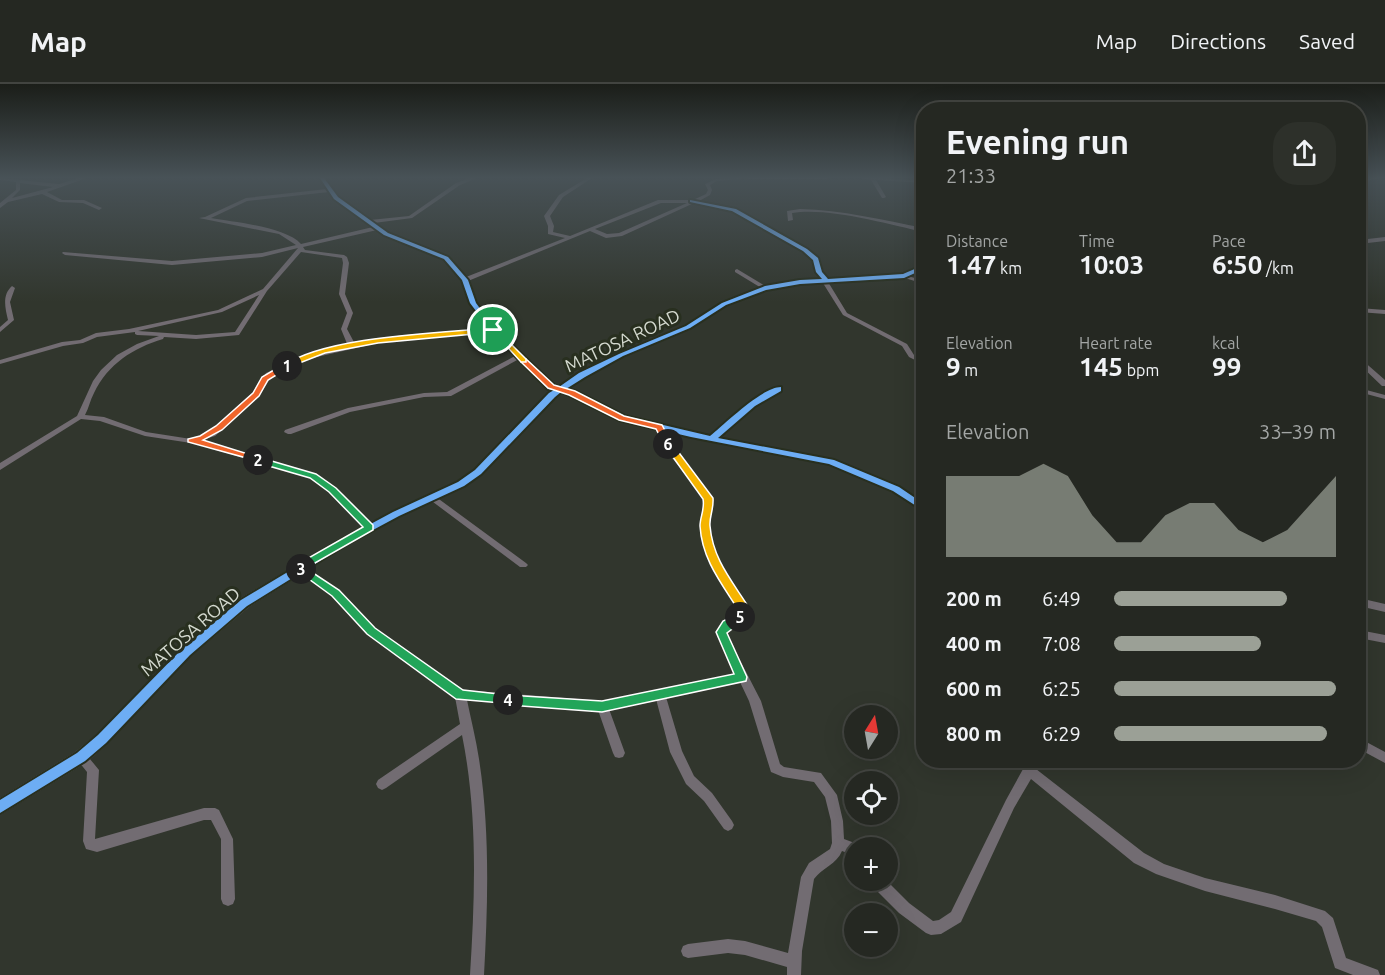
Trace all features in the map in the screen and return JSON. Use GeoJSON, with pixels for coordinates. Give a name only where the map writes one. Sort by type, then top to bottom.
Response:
{"type":"FeatureCollection","features":[{"type":"Feature","properties":{"kind":"street"},"geometry":{"type":"LineString","coordinates":[[212,220],[281,233],[300,248],[339,255],[346,260],[342,294],[349,307],[344,329],[352,346]]}},
{"type":"Feature","properties":{"kind":"street"},"geometry":{"type":"LineString","coordinates":[[366,220],[399,241],[443,256],[465,280],[475,307],[493,330],[546,384],[572,393],[622,418],[712,439],[831,462],[896,489],[916,503]]}},
{"type":"Feature","properties":{"kind":"street"},"geometry":{"type":"LineString","coordinates":[[369,222],[389,220]]}},
{"type":"Feature","properties":{"kind":"street"},"geometry":{"type":"LineString","coordinates":[[548,220],[551,226],[548,244]]}},
{"type":"Feature","properties":{"kind":"street"},"geometry":{"type":"LineString","coordinates":[[465,280],[548,244],[616,220]]}},
{"type":"Feature","properties":{"kind":"street"},"geometry":{"type":"LineString","coordinates":[[591,230],[606,237],[616,237],[653,220]]}},
{"type":"Feature","properties":{"kind":"street"},"geometry":{"type":"LineString","coordinates":[[751,220],[805,250],[816,259],[819,272],[845,314],[905,345],[911,356],[916,358]]}},
{"type":"Feature","properties":{"kind":"street"},"geometry":{"type":"LineString","coordinates":[[859,220],[916,228]]}},
{"type":"Feature","properties":{"kind":"street"},"geometry":{"type":"LineString","coordinates":[[882,220],[898,225]]}},
{"type":"Feature","properties":{"kind":"street"},"geometry":{"type":"LineString","coordinates":[[65,253],[162,263],[262,255],[378,228]]}},
{"type":"Feature","properties":{"kind":"street"},"geometry":{"type":"LineString","coordinates":[[550,233],[569,237]]}},
{"type":"Feature","properties":{"kind":"street"},"geometry":{"type":"LineString","coordinates":[[1366,241],[1385,239]]}},
{"type":"Feature","properties":{"kind":"street"},"geometry":{"type":"LineString","coordinates":[[129,331],[168,336],[237,334],[265,290],[300,248]]}},
{"type":"Feature","properties":{"kind":"street"},"geometry":{"type":"LineString","coordinates":[[737,271],[765,288]]}},
{"type":"Feature","properties":{"kind":"street","name":"MATOSA ROAD"},"geometry":{"type":"LineString","coordinates":[[0,807],[81,757],[102,739],[186,652],[227,616],[300,567],[369,527],[478,472],[558,389],[621,355],[688,327],[724,304],[765,288],[826,280],[904,276],[916,271]]}},
{"type":"Feature","properties":{"kind":"street"},"geometry":{"type":"LineString","coordinates":[[904,276],[916,280]]}},
{"type":"Feature","properties":{"kind":"street"},"geometry":{"type":"LineString","coordinates":[[0,330],[11,321],[7,302],[12,288]]}},
{"type":"Feature","properties":{"kind":"street"},"geometry":{"type":"LineString","coordinates":[[0,362],[62,344],[81,342],[96,335],[129,331],[212,313],[265,290]]}},
{"type":"Feature","properties":{"kind":"street"},"geometry":{"type":"LineString","coordinates":[[1366,310],[1385,312]]}},
{"type":"Feature","properties":{"kind":"street"},"geometry":{"type":"LineString","coordinates":[[191,441],[212,434],[256,394],[269,375],[306,357],[387,340],[493,330]]}},
{"type":"Feature","properties":{"kind":"street"},"geometry":{"type":"LineString","coordinates":[[0,467],[80,417],[87,406],[90,392],[109,363],[143,343],[168,336]]}},
{"type":"Feature","properties":{"kind":"street"},"geometry":{"type":"LineString","coordinates":[[288,432],[348,410],[424,395],[448,394],[520,356]]}},
{"type":"Feature","properties":{"kind":"street"},"geometry":{"type":"LineString","coordinates":[[1366,366],[1385,384]]}},
{"type":"Feature","properties":{"kind":"street"},"geometry":{"type":"LineString","coordinates":[[712,439],[752,404],[778,389]]}},
{"type":"Feature","properties":{"kind":"street"},"geometry":{"type":"LineString","coordinates":[[1366,392],[1385,399]]}},
{"type":"Feature","properties":{"kind":"street"},"geometry":{"type":"LineString","coordinates":[[1366,396],[1385,399]]}},
{"type":"Feature","properties":{"kind":"street"},"geometry":{"type":"LineString","coordinates":[[80,417],[102,419],[145,434],[226,448],[313,476],[333,490],[369,527]]}},
{"type":"Feature","properties":{"kind":"street"},"geometry":{"type":"LineString","coordinates":[[659,427],[672,452],[708,498],[709,507],[705,525],[712,561],[745,611],[727,624],[721,632],[759,712],[775,768],[783,772],[811,775],[826,787],[837,821],[838,843],[835,853],[814,868],[808,877],[794,969],[745,948],[728,945],[688,951]]}},
{"type":"Feature","properties":{"kind":"street"},"geometry":{"type":"LineString","coordinates":[[432,497],[523,565]]}},
{"type":"Feature","properties":{"kind":"street"},"geometry":{"type":"LineString","coordinates":[[300,567],[335,593],[371,631],[460,695],[602,706],[741,677]]}},
{"type":"Feature","properties":{"kind":"street"},"geometry":{"type":"LineString","coordinates":[[1366,604],[1385,608]]}},
{"type":"Feature","properties":{"kind":"street"},"geometry":{"type":"LineString","coordinates":[[1366,635],[1385,639]]}},
{"type":"Feature","properties":{"kind":"street"},"geometry":{"type":"LineString","coordinates":[[660,694],[676,752],[690,780],[708,797],[728,825]]}},
{"type":"Feature","properties":{"kind":"street"},"geometry":{"type":"LineString","coordinates":[[460,695],[473,759],[479,830],[481,901],[477,975]]}},
{"type":"Feature","properties":{"kind":"street"},"geometry":{"type":"LineString","coordinates":[[602,706],[619,753]]}},
{"type":"Feature","properties":{"kind":"street"},"geometry":{"type":"LineString","coordinates":[[382,784],[465,727]]}},
{"type":"Feature","properties":{"kind":"street"},"geometry":{"type":"LineString","coordinates":[[1366,746],[1385,758]]}},
{"type":"Feature","properties":{"kind":"street"},"geometry":{"type":"LineString","coordinates":[[81,757],[93,770],[89,841],[92,845],[97,846],[204,814],[214,814],[227,838],[228,899]]}},
{"type":"Feature","properties":{"kind":"street"},"geometry":{"type":"LineString","coordinates":[[887,891],[904,908],[932,928],[941,927],[956,917],[1030,768]]}},
{"type":"Feature","properties":{"kind":"street"},"geometry":{"type":"LineString","coordinates":[[1035,768],[1139,858],[1158,870],[1239,895],[1320,916],[1328,923],[1340,963],[1373,975]]}},
{"type":"Feature","properties":{"kind":"street"},"geometry":{"type":"LineString","coordinates":[[838,843],[844,845]]}},
{"type":"Feature","properties":{"kind":"cycle path"},"geometry":{"type":"LineString","coordinates":[[366,220],[386,234],[446,258],[465,280],[473,303],[493,330],[551,387],[572,393],[622,418],[691,435],[831,462],[896,489],[916,503]]}},
{"type":"Feature","properties":{"kind":"cycle path"},"geometry":{"type":"LineString","coordinates":[[751,220],[805,250],[816,259],[819,272],[826,280]]}},
{"type":"Feature","properties":{"kind":"cycle path"},"geometry":{"type":"LineString","coordinates":[[0,807],[81,757],[102,739],[186,652],[244,603],[344,542],[396,514],[461,484],[478,472],[552,395],[582,375],[621,355],[688,327],[724,304],[765,288],[800,282],[904,276],[916,271]]}},
{"type":"Feature","properties":{"kind":"cycle path"},"geometry":{"type":"LineString","coordinates":[[712,439],[752,404],[778,389]]}},
{"type":"Feature","properties":{"kind":"route"},"geometry":{"type":"LineString","coordinates":[[493,330],[533,372],[551,387],[572,393],[622,418],[659,427],[672,452],[708,498],[709,507],[705,525],[712,561],[745,611],[740,617],[727,624],[721,632],[741,677],[602,706],[474,698],[460,695],[371,631],[335,593],[300,567],[369,527],[343,503],[333,490],[302,471],[267,463],[226,448],[191,441],[212,434],[256,394],[269,375],[306,357],[378,341],[493,330]]}}]}
